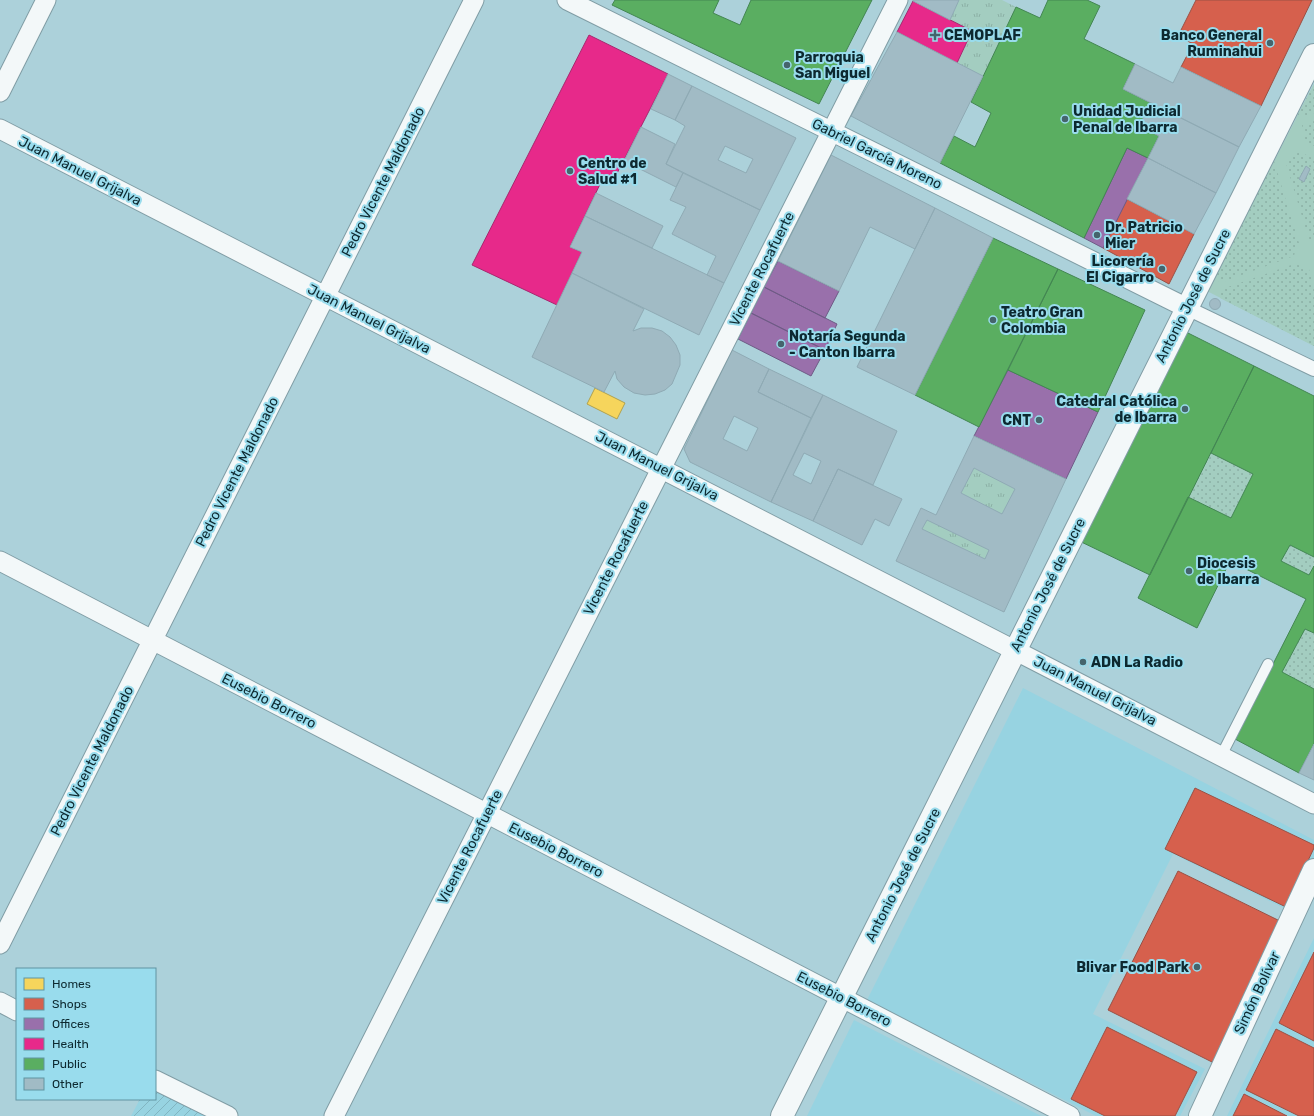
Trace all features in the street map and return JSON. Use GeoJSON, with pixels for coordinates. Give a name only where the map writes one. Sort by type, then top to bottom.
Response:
{"type":"FeatureCollection","features":[{"type":"Feature","properties":{"kind":"street"},"geometry":{"type":"LineString","coordinates":[[0,92],[46,0]]}},
{"type":"Feature","properties":{"kind":"street","name":"Pedro Vicente Maldonado"},"geometry":{"type":"LineString","coordinates":[[0,944],[474,0]]}},
{"type":"Feature","properties":{"kind":"street","name":"Gabriel García Moreno"},"geometry":{"type":"LineString","coordinates":[[567,0],[1187,308]]}},
{"type":"Feature","properties":{"kind":"street","name":"Vicente Rocafuerte"},"geometry":{"type":"LineString","coordinates":[[334,1116],[898,0]]}},
{"type":"Feature","properties":{"kind":"street","name":"Antonio José de Sucre"},"geometry":{"type":"LineString","coordinates":[[782,1116],[1314,55]]}},
{"type":"Feature","properties":{"kind":"street","name":"Juan Manuel Grijalva"},"geometry":{"type":"LineString","coordinates":[[0,129],[1314,804]]}},
{"type":"Feature","properties":{"kind":"street"},"geometry":{"type":"LineString","coordinates":[[1187,308],[1314,369]]}},
{"type":"Feature","properties":{"kind":"street","name":"Eusebio Borrero"},"geometry":{"type":"LineString","coordinates":[[0,562],[1070,1116]]}},
{"type":"Feature","properties":{"kind":"street","name":"Simón Bolívar"},"geometry":{"type":"LineString","coordinates":[[1200,1116],[1314,870]]}},
{"type":"Feature","properties":{"kind":"street"},"geometry":{"type":"LineString","coordinates":[[0,1002],[16,1010]]}},
{"type":"Feature","properties":{"kind":"street"},"geometry":{"type":"LineString","coordinates":[[156,1080],[228,1116]]}},
{"type":"Feature","properties":{"kind":"lane"},"geometry":{"type":"LineString","coordinates":[[1222,756],[1268,664]]}},
{"type":"Feature","properties":{"kind":"shaded area"},"geometry":{"type":"Polygon","coordinates":[[[1023,688],[1314,840],[1314,860],[1288,910],[1173,854],[1093,1014],[1205,1069],[1180,1116],[1096,1116],[867,1000],[1023,688]]]}},
{"type":"Feature","properties":{"kind":"shaded area"},"geometry":{"type":"Polygon","coordinates":[[[1314,938],[1314,1116],[1227,1116],[1314,938]]]}},
{"type":"Feature","properties":{"kind":"shaded area"},"geometry":{"type":"Polygon","coordinates":[[[854,1020],[1041,1116],[807,1116],[854,1020]]]}},
{"type":"Feature","properties":{"kind":"shaded area"},"geometry":{"type":"Polygon","coordinates":[[[156,1084],[221,1116],[131,1116],[139,1100],[156,1100],[156,1084]]]}},
{"type":"Feature","properties":{"kind":"green space"},"geometry":{"type":"Polygon","coordinates":[[[959,0],[1002,0],[1016,7],[983,76],[957,63],[972,32],[950,20],[959,0]]]}},
{"type":"Feature","properties":{"kind":"green space"},"geometry":{"type":"Polygon","coordinates":[[[1314,84],[1314,346],[1207,291],[1314,84]]]}},
{"type":"Feature","properties":{"kind":"green space"},"geometry":{"type":"Polygon","coordinates":[[[1314,84],[1314,113],[1296,118],[1314,84]]]}},
{"type":"Feature","properties":{"kind":"green space"},"geometry":{"type":"Polygon","coordinates":[[[1314,121],[1314,146],[1303,140],[1302,125],[1314,121]]]}},
{"type":"Feature","properties":{"kind":"green space"},"geometry":{"type":"Polygon","coordinates":[[[1299,151],[1314,159],[1314,241],[1309,240],[1285,160],[1295,156],[1299,151]]]}},
{"type":"Feature","properties":{"kind":"green space"},"geometry":{"type":"Polygon","coordinates":[[[1274,161],[1299,243],[1296,247],[1294,256],[1220,283],[1214,278],[1274,161]]]}},
{"type":"Feature","properties":{"kind":"green space"},"geometry":{"type":"Polygon","coordinates":[[[1297,263],[1301,268],[1309,269],[1314,290],[1314,346],[1220,298],[1222,289],[1297,263]]]}},
{"type":"Feature","properties":{"kind":"green space"},"geometry":{"type":"Polygon","coordinates":[[[1211,453],[1253,474],[1231,518],[1188,497],[1211,453]]]}},
{"type":"Feature","properties":{"kind":"green space"},"geometry":{"type":"Polygon","coordinates":[[[974,468],[1015,489],[1002,514],[961,493],[974,468]]]}},
{"type":"Feature","properties":{"kind":"green space"},"geometry":{"type":"Polygon","coordinates":[[[927,520],[989,550],[985,559],[922,529],[927,520]]]}},
{"type":"Feature","properties":{"kind":"green space"},"geometry":{"type":"Polygon","coordinates":[[[1290,545],[1314,557],[1314,566],[1309,575],[1281,561],[1290,545]]]}},
{"type":"Feature","properties":{"kind":"green space"},"geometry":{"type":"Polygon","coordinates":[[[1305,629],[1314,633],[1314,689],[1282,672],[1305,629]]]}},
{"type":"Feature","properties":{"kind":"building: Homes"},"geometry":{"type":"Polygon","coordinates":[[[595,388],[625,403],[617,419],[587,404],[595,388]]]}},
{"type":"Feature","properties":{"kind":"building: Shops"},"geometry":{"type":"Polygon","coordinates":[[[1196,0],[1312,0],[1261,106],[1181,67],[1193,44],[1178,36],[1196,0]]]}},
{"type":"Feature","properties":{"kind":"building: Shops"},"geometry":{"type":"Polygon","coordinates":[[[1127,199],[1194,234],[1169,284],[1103,248],[1127,199]]]}},
{"type":"Feature","properties":{"kind":"building: Shops"},"geometry":{"type":"Polygon","coordinates":[[[1195,788],[1314,845],[1314,848],[1286,907],[1165,849],[1195,788]]]}},
{"type":"Feature","properties":{"kind":"building: Shops","name":"Blivar Food Park"},"geometry":{"type":"Polygon","coordinates":[[[1178,871],[1286,924],[1216,1064],[1108,1010],[1178,871]]]}},
{"type":"Feature","properties":{"kind":"building: Shops"},"geometry":{"type":"Polygon","coordinates":[[[1314,952],[1314,1041],[1279,1023],[1314,952]]]}},
{"type":"Feature","properties":{"kind":"building: Shops"},"geometry":{"type":"Polygon","coordinates":[[[1107,1027],[1197,1072],[1175,1116],[1105,1116],[1071,1099],[1107,1027]]]}},
{"type":"Feature","properties":{"kind":"building: Shops"},"geometry":{"type":"Polygon","coordinates":[[[1276,1029],[1314,1048],[1314,1116],[1299,1116],[1246,1090],[1276,1029]]]}},
{"type":"Feature","properties":{"kind":"building: Shops"},"geometry":{"type":"Polygon","coordinates":[[[1244,1094],[1287,1116],[1233,1116],[1244,1094]]]}},
{"type":"Feature","properties":{"kind":"building: Offices"},"geometry":{"type":"Polygon","coordinates":[[[1127,148],[1148,158],[1103,248],[1084,238],[1127,148]]]}},
{"type":"Feature","properties":{"kind":"building: Offices"},"geometry":{"type":"Polygon","coordinates":[[[778,261],[839,291],[825,318],[764,287],[778,261]]]}},
{"type":"Feature","properties":{"kind":"building: Offices"},"geometry":{"type":"Polygon","coordinates":[[[764,287],[837,324],[825,350],[751,313],[764,287]]]}},
{"type":"Feature","properties":{"kind":"building: Offices","name":"Notaría Segunda - Canton Ibarra"},"geometry":{"type":"Polygon","coordinates":[[[751,313],[825,350],[811,376],[738,339],[751,313]]]}},
{"type":"Feature","properties":{"kind":"building: Offices","name":"CNT"},"geometry":{"type":"Polygon","coordinates":[[[1008,370],[1098,412],[1066,479],[974,436],[1008,370]]]}},
{"type":"Feature","properties":{"kind":"building: Health"},"geometry":{"type":"Polygon","coordinates":[[[913,1],[972,31],[957,63],[897,32],[913,1]]]}},
{"type":"Feature","properties":{"kind":"building: Health","name":"Centro de Salud #1"},"geometry":{"type":"Polygon","coordinates":[[[589,35],[668,74],[611,185],[602,180],[570,247],[582,252],[557,305],[472,265],[589,35]]]}},
{"type":"Feature","properties":{"kind":"building: Public","name":"Parroquia San Miguel"},"geometry":{"type":"Polygon","coordinates":[[[615,0],[719,0],[713,13],[740,25],[751,0],[872,0],[819,104],[612,5],[615,0]]]}},
{"type":"Feature","properties":{"kind":"building: Public","name":"Unidad Judicial Penal de Ibarra"},"geometry":{"type":"Polygon","coordinates":[[[1048,0],[1087,0],[1100,6],[1084,39],[1135,64],[1123,89],[1151,103],[1139,126],[1159,136],[1148,158],[1127,148],[1084,238],[940,163],[954,136],[975,147],[991,113],[971,102],[1016,7],[1040,18],[1048,0]]]}},
{"type":"Feature","properties":{"kind":"building: Public","name":"Teatro Gran Colombia"},"geometry":{"type":"Polygon","coordinates":[[[993,238],[1058,269],[979,427],[915,395],[993,238]]]}},
{"type":"Feature","properties":{"kind":"building: Public"},"geometry":{"type":"Polygon","coordinates":[[[1058,269],[1145,310],[1098,412],[1008,370],[1058,269]]]}},
{"type":"Feature","properties":{"kind":"building: Public","name":"Catedral Católica de Ibarra"},"geometry":{"type":"Polygon","coordinates":[[[1178,328],[1254,366],[1150,575],[1073,538],[1178,328]]]}},
{"type":"Feature","properties":{"kind":"building: Public","name":"Diocesis de Ibarra"},"geometry":{"type":"Polygon","coordinates":[[[1254,366],[1314,396],[1314,557],[1290,545],[1281,561],[1309,575],[1314,566],[1314,633],[1305,629],[1282,672],[1314,689],[1314,744],[1299,773],[1235,739],[1306,599],[1230,561],[1197,628],[1138,598],[1188,497],[1231,518],[1253,474],[1211,453],[1254,366]]]}},
{"type":"Feature","properties":{"kind":"building: Other"},"geometry":{"type":"Polygon","coordinates":[[[913,0],[959,0],[950,20],[913,0]]]}},
{"type":"Feature","properties":{"kind":"building: Other"},"geometry":{"type":"Polygon","coordinates":[[[897,32],[983,76],[940,163],[851,116],[897,32]]]}},
{"type":"Feature","properties":{"kind":"building: Other"},"geometry":{"type":"Polygon","coordinates":[[[1135,64],[1173,83],[1181,67],[1261,106],[1239,147],[1123,89],[1135,64]]]}},
{"type":"Feature","properties":{"kind":"building: Other"},"geometry":{"type":"Polygon","coordinates":[[[668,74],[692,86],[675,120],[651,109],[668,74]]]}},
{"type":"Feature","properties":{"kind":"building: Other"},"geometry":{"type":"Polygon","coordinates":[[[692,86],[796,138],[760,210],[666,164],[685,126],[675,120],[692,86]],[[725,146],[718,160],[746,173],[753,159],[725,146]]]}},
{"type":"Feature","properties":{"kind":"building: Other"},"geometry":{"type":"Polygon","coordinates":[[[1151,103],[1239,147],[1216,193],[1148,158],[1159,136],[1139,126],[1151,103]]]}},
{"type":"Feature","properties":{"kind":"building: Other"},"geometry":{"type":"Polygon","coordinates":[[[641,127],[675,144],[666,164],[683,173],[676,187],[624,161],[641,127]]]}},
{"type":"Feature","properties":{"kind":"building: Other"},"geometry":{"type":"Polygon","coordinates":[[[831,155],[935,208],[915,249],[870,227],[839,291],[778,261],[831,155]]]}},
{"type":"Feature","properties":{"kind":"building: Other"},"geometry":{"type":"Polygon","coordinates":[[[1148,158],[1216,193],[1194,234],[1127,199],[1148,158]]]}},
{"type":"Feature","properties":{"kind":"building: Other"},"geometry":{"type":"Polygon","coordinates":[[[1306,166],[1310,169],[1304,182],[1299,179],[1306,166]]]}},
{"type":"Feature","properties":{"kind":"building: Other"},"geometry":{"type":"Polygon","coordinates":[[[683,173],[760,210],[724,283],[707,275],[716,256],[672,234],[686,207],[670,200],[683,173]]]}},
{"type":"Feature","properties":{"kind":"building: Other"},"geometry":{"type":"Polygon","coordinates":[[[596,193],[663,226],[652,248],[585,216],[596,193]]]}},
{"type":"Feature","properties":{"kind":"building: Other"},"geometry":{"type":"Polygon","coordinates":[[[935,208],[993,238],[915,395],[857,367],[935,208]]]}},
{"type":"Feature","properties":{"kind":"building: Other"},"geometry":{"type":"Polygon","coordinates":[[[585,216],[724,283],[699,335],[572,273],[582,252],[570,247],[585,216]]]}},
{"type":"Feature","properties":{"kind":"building: Other"},"geometry":{"type":"Polygon","coordinates":[[[572,273],[644,309],[633,331],[641,328],[652,328],[662,331],[670,337],[676,345],[680,355],[680,365],[672,384],[665,390],[655,394],[645,395],[634,393],[624,387],[617,379],[615,371],[604,392],[532,357],[572,273]]]}},
{"type":"Feature","properties":{"kind":"building: Other"},"geometry":{"type":"Polygon","coordinates":[[[1213,299],[1217,299],[1219,300],[1219,308],[1213,309],[1210,306],[1210,302],[1213,299]]]}},
{"type":"Feature","properties":{"kind":"building: Other"},"geometry":{"type":"Polygon","coordinates":[[[732,350],[769,369],[758,392],[811,418],[771,502],[690,462],[684,449],[732,350]],[[734,416],[723,439],[747,451],[758,428],[734,416]]]}},
{"type":"Feature","properties":{"kind":"building: Other"},"geometry":{"type":"Polygon","coordinates":[[[769,369],[823,395],[811,418],[758,392],[769,369]]]}},
{"type":"Feature","properties":{"kind":"building: Other"},"geometry":{"type":"Polygon","coordinates":[[[823,395],[897,431],[873,485],[838,469],[813,521],[771,502],[823,395]],[[804,453],[793,475],[811,484],[821,461],[804,453]]]}},
{"type":"Feature","properties":{"kind":"building: Other"},"geometry":{"type":"Polygon","coordinates":[[[974,436],[1066,479],[1004,612],[896,561],[921,508],[936,515],[974,436]],[[974,468],[961,493],[1002,514],[1015,489],[974,468]],[[927,520],[922,529],[985,559],[989,550],[927,520]]]}},
{"type":"Feature","properties":{"kind":"building: Other"},"geometry":{"type":"Polygon","coordinates":[[[838,469],[902,499],[889,526],[875,519],[862,545],[813,521],[838,469]]]}},
{"type":"Feature","properties":{"kind":"building: Other"},"geometry":{"type":"Polygon","coordinates":[[[1314,744],[1314,780],[1299,773],[1314,744]]]}},
{"type":"Feature","properties":{"kind":"place","name":"CEMOPLAF"},"geometry":{"type":"Point","coordinates":[935,35]}},
{"type":"Feature","properties":{"kind":"place","name":"Banco General Ruminahui"},"geometry":{"type":"Point","coordinates":[1270,43]}},
{"type":"Feature","properties":{"kind":"place","name":"Parroquia San Miguel"},"geometry":{"type":"Point","coordinates":[787,65]}},
{"type":"Feature","properties":{"kind":"place","name":"Unidad Judicial Penal de Ibarra"},"geometry":{"type":"Point","coordinates":[1065,119]}},
{"type":"Feature","properties":{"kind":"place","name":"Centro de Salud #1"},"geometry":{"type":"Point","coordinates":[570,171]}},
{"type":"Feature","properties":{"kind":"place","name":"Dr. Patricio Mier"},"geometry":{"type":"Point","coordinates":[1097,235]}},
{"type":"Feature","properties":{"kind":"place","name":"Licorería El Cigarro"},"geometry":{"type":"Point","coordinates":[1162,269]}},
{"type":"Feature","properties":{"kind":"place","name":"Teatro Gran Colombia"},"geometry":{"type":"Point","coordinates":[993,320]}},
{"type":"Feature","properties":{"kind":"place","name":"Notaría Segunda - Canton Ibarra"},"geometry":{"type":"Point","coordinates":[781,344]}},
{"type":"Feature","properties":{"kind":"place","name":"Catedral Católica de Ibarra"},"geometry":{"type":"Point","coordinates":[1185,409]}},
{"type":"Feature","properties":{"kind":"place","name":"CNT"},"geometry":{"type":"Point","coordinates":[1039,420]}},
{"type":"Feature","properties":{"kind":"place","name":"Diocesis de Ibarra"},"geometry":{"type":"Point","coordinates":[1189,571]}},
{"type":"Feature","properties":{"kind":"place","name":"ADN La Radio"},"geometry":{"type":"Point","coordinates":[1083,662]}},
{"type":"Feature","properties":{"kind":"place","name":"Blivar Food Park"},"geometry":{"type":"Point","coordinates":[1197,967]}}]}
